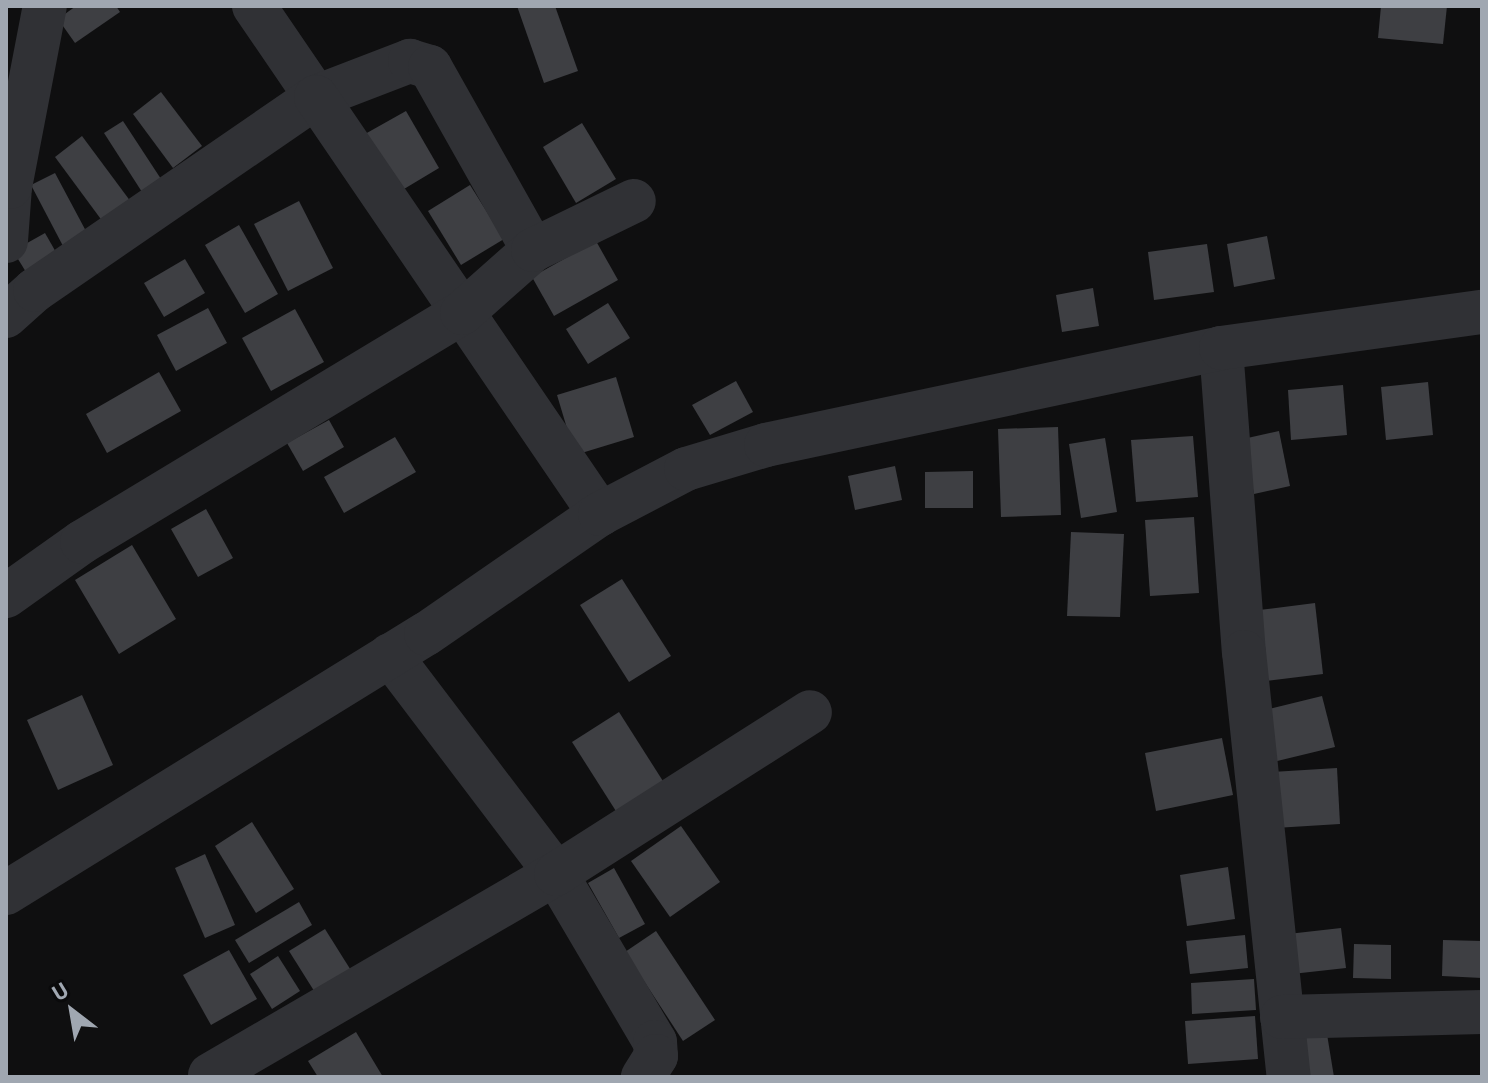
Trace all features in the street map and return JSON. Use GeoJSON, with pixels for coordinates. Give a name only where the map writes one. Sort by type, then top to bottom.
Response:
{"type":"FeatureCollection","features":[{"type":"Feature","properties":{"kind":"street"},"geometry":{"type":"LineString","coordinates":[[6,241],[8,198],[45,6]]}},
{"type":"Feature","properties":{"kind":"street"},"geometry":{"type":"LineString","coordinates":[[254,6],[600,514]]}},
{"type":"Feature","properties":{"kind":"street"},"geometry":{"type":"LineString","coordinates":[[6,316],[35,290],[316,97],[410,61],[425,63],[533,250]]}},
{"type":"Feature","properties":{"kind":"street"},"geometry":{"type":"LineString","coordinates":[[6,596],[82,542],[462,313],[533,250],[634,201]]}},
{"type":"Feature","properties":{"kind":"street"},"geometry":{"type":"LineString","coordinates":[[6,893],[390,655],[600,514],[686,469],[766,445],[1221,348],[1482,312]]}},
{"type":"Feature","properties":{"kind":"street"},"geometry":{"type":"LineString","coordinates":[[1221,348],[1244,652],[1289,1077]]}},
{"type":"Feature","properties":{"kind":"street"},"geometry":{"type":"LineString","coordinates":[[390,655],[556,874],[655,1042],[656,1056],[643,1077]]}},
{"type":"Feature","properties":{"kind":"street"},"geometry":{"type":"LineString","coordinates":[[210,1075],[556,874],[810,712]]}},
{"type":"Feature","properties":{"kind":"street"},"geometry":{"type":"LineString","coordinates":[[1282,1017],[1482,1012]]}},
{"type":"Feature","properties":{"kind":"building"},"geometry":{"type":"Polygon","coordinates":[[[76,6],[116,6],[120,12],[75,43],[58,19],[76,6]]]}},
{"type":"Feature","properties":{"kind":"building"},"geometry":{"type":"Polygon","coordinates":[[[517,6],[555,6],[578,71],[544,83],[517,6]]]}},
{"type":"Feature","properties":{"kind":"building"},"geometry":{"type":"Polygon","coordinates":[[[1381,6],[1447,6],[1443,44],[1378,38],[1381,6]]]}},
{"type":"Feature","properties":{"kind":"building"},"geometry":{"type":"Polygon","coordinates":[[[161,92],[202,146],[173,168],[133,114],[161,92]]]}},
{"type":"Feature","properties":{"kind":"building"},"geometry":{"type":"Polygon","coordinates":[[[406,111],[439,168],[399,192],[365,134],[406,111]]]}},
{"type":"Feature","properties":{"kind":"building"},"geometry":{"type":"Polygon","coordinates":[[[123,121],[161,179],[142,192],[104,133],[123,121]]]}},
{"type":"Feature","properties":{"kind":"building"},"geometry":{"type":"Polygon","coordinates":[[[582,123],[616,179],[576,203],[543,147],[582,123]]]}},
{"type":"Feature","properties":{"kind":"building"},"geometry":{"type":"Polygon","coordinates":[[[82,136],[131,202],[103,222],[55,157],[82,136]]]}},
{"type":"Feature","properties":{"kind":"building"},"geometry":{"type":"Polygon","coordinates":[[[55,173],[87,233],[63,246],[31,185],[55,173]]]}},
{"type":"Feature","properties":{"kind":"building"},"geometry":{"type":"Polygon","coordinates":[[[470,185],[504,239],[461,265],[428,211],[470,185]]]}},
{"type":"Feature","properties":{"kind":"building"},"geometry":{"type":"Polygon","coordinates":[[[299,201],[333,268],[288,291],[254,224],[299,201]]]}},
{"type":"Feature","properties":{"kind":"building"},"geometry":{"type":"Polygon","coordinates":[[[239,225],[278,294],[245,313],[205,245],[239,225]]]}},
{"type":"Feature","properties":{"kind":"building"},"geometry":{"type":"Polygon","coordinates":[[[45,233],[57,254],[26,272],[13,251],[45,233]]]}},
{"type":"Feature","properties":{"kind":"building"},"geometry":{"type":"Polygon","coordinates":[[[1267,236],[1275,279],[1234,287],[1227,244],[1267,236]]]}},
{"type":"Feature","properties":{"kind":"building"},"geometry":{"type":"Polygon","coordinates":[[[596,241],[618,280],[554,316],[532,277],[596,241]]]}},
{"type":"Feature","properties":{"kind":"building"},"geometry":{"type":"Polygon","coordinates":[[[1207,244],[1214,292],[1154,300],[1148,252],[1207,244]]]}},
{"type":"Feature","properties":{"kind":"building"},"geometry":{"type":"Polygon","coordinates":[[[185,259],[205,293],[164,317],[144,283],[185,259]]]}},
{"type":"Feature","properties":{"kind":"building"},"geometry":{"type":"Polygon","coordinates":[[[1093,288],[1099,326],[1062,332],[1056,295],[1093,288]]]}},
{"type":"Feature","properties":{"kind":"building"},"geometry":{"type":"Polygon","coordinates":[[[608,303],[630,338],[588,364],[566,329],[608,303]]]}},
{"type":"Feature","properties":{"kind":"building"},"geometry":{"type":"Polygon","coordinates":[[[208,308],[227,343],[176,371],[157,335],[208,308]]]}},
{"type":"Feature","properties":{"kind":"building"},"geometry":{"type":"Polygon","coordinates":[[[295,309],[324,362],[271,391],[242,338],[295,309]]]}},
{"type":"Feature","properties":{"kind":"building"},"geometry":{"type":"Polygon","coordinates":[[[159,372],[181,411],[107,453],[86,414],[159,372]]]}},
{"type":"Feature","properties":{"kind":"building"},"geometry":{"type":"Polygon","coordinates":[[[616,377],[634,437],[575,455],[557,395],[616,377]]]}},
{"type":"Feature","properties":{"kind":"building"},"geometry":{"type":"Polygon","coordinates":[[[736,381],[753,412],[710,435],[692,405],[736,381]]]}},
{"type":"Feature","properties":{"kind":"building"},"geometry":{"type":"Polygon","coordinates":[[[1428,382],[1433,435],[1386,440],[1381,387],[1428,382]]]}},
{"type":"Feature","properties":{"kind":"building"},"geometry":{"type":"Polygon","coordinates":[[[1343,385],[1347,435],[1291,440],[1288,390],[1343,385]]]}},
{"type":"Feature","properties":{"kind":"building"},"geometry":{"type":"Polygon","coordinates":[[[329,420],[344,447],[303,471],[287,443],[329,420]]]}},
{"type":"Feature","properties":{"kind":"building"},"geometry":{"type":"Polygon","coordinates":[[[1058,427],[1061,515],[1001,517],[998,429],[1058,427]]]}},
{"type":"Feature","properties":{"kind":"building"},"geometry":{"type":"Polygon","coordinates":[[[1279,431],[1290,486],[1254,494],[1243,439],[1279,431]]]}},
{"type":"Feature","properties":{"kind":"building"},"geometry":{"type":"Polygon","coordinates":[[[1193,436],[1198,497],[1136,502],[1131,440],[1193,436]]]}},
{"type":"Feature","properties":{"kind":"building"},"geometry":{"type":"Polygon","coordinates":[[[395,437],[416,472],[344,513],[324,477],[395,437]]]}},
{"type":"Feature","properties":{"kind":"building"},"geometry":{"type":"Polygon","coordinates":[[[1105,438],[1117,512],[1081,518],[1069,444],[1105,438]]]}},
{"type":"Feature","properties":{"kind":"building"},"geometry":{"type":"Polygon","coordinates":[[[895,466],[902,500],[855,510],[848,476],[895,466]]]}},
{"type":"Feature","properties":{"kind":"building"},"geometry":{"type":"Polygon","coordinates":[[[973,471],[973,508],[925,508],[925,472],[973,471]]]}},
{"type":"Feature","properties":{"kind":"building"},"geometry":{"type":"Polygon","coordinates":[[[206,509],[233,558],[198,577],[171,529],[206,509]]]}},
{"type":"Feature","properties":{"kind":"building"},"geometry":{"type":"Polygon","coordinates":[[[1194,517],[1199,593],[1150,596],[1145,520],[1194,517]]]}},
{"type":"Feature","properties":{"kind":"building"},"geometry":{"type":"Polygon","coordinates":[[[1071,532],[1124,534],[1120,617],[1067,616],[1071,532]]]}},
{"type":"Feature","properties":{"kind":"building"},"geometry":{"type":"Polygon","coordinates":[[[132,545],[176,619],[119,654],[75,580],[132,545]]]}},
{"type":"Feature","properties":{"kind":"building"},"geometry":{"type":"Polygon","coordinates":[[[622,579],[671,656],[629,682],[580,605],[622,579]]]}},
{"type":"Feature","properties":{"kind":"building"},"geometry":{"type":"Polygon","coordinates":[[[1315,603],[1323,674],[1266,681],[1259,610],[1315,603]]]}},
{"type":"Feature","properties":{"kind":"building"},"geometry":{"type":"Polygon","coordinates":[[[82,695],[113,765],[58,790],[27,720],[82,695]]]}},
{"type":"Feature","properties":{"kind":"building"},"geometry":{"type":"Polygon","coordinates":[[[1322,696],[1335,747],[1269,763],[1257,712],[1322,696]]]}},
{"type":"Feature","properties":{"kind":"building"},"geometry":{"type":"Polygon","coordinates":[[[619,712],[668,789],[621,819],[572,742],[619,712]]]}},
{"type":"Feature","properties":{"kind":"building"},"geometry":{"type":"Polygon","coordinates":[[[1222,738],[1233,795],[1156,811],[1145,753],[1222,738]]]}},
{"type":"Feature","properties":{"kind":"building"},"geometry":{"type":"Polygon","coordinates":[[[1337,768],[1340,824],[1275,828],[1272,772],[1337,768]]]}},
{"type":"Feature","properties":{"kind":"building"},"geometry":{"type":"Polygon","coordinates":[[[252,822],[294,889],[256,913],[215,846],[252,822]]]}},
{"type":"Feature","properties":{"kind":"building"},"geometry":{"type":"Polygon","coordinates":[[[681,826],[720,882],[670,917],[631,861],[681,826]]]}},
{"type":"Feature","properties":{"kind":"building"},"geometry":{"type":"Polygon","coordinates":[[[205,854],[235,925],[205,938],[175,868],[205,854]]]}},
{"type":"Feature","properties":{"kind":"building"},"geometry":{"type":"Polygon","coordinates":[[[1228,867],[1235,919],[1187,926],[1180,875],[1228,867]]]}},
{"type":"Feature","properties":{"kind":"building"},"geometry":{"type":"Polygon","coordinates":[[[614,868],[645,924],[619,938],[588,883],[614,868]]]}},
{"type":"Feature","properties":{"kind":"building"},"geometry":{"type":"Polygon","coordinates":[[[299,902],[312,925],[249,963],[235,940],[299,902]]]}},
{"type":"Feature","properties":{"kind":"building"},"geometry":{"type":"Polygon","coordinates":[[[1341,928],[1346,968],[1292,974],[1288,934],[1341,928]]]}},
{"type":"Feature","properties":{"kind":"building"},"geometry":{"type":"Polygon","coordinates":[[[325,929],[352,972],[316,994],[289,951],[325,929]]]}},
{"type":"Feature","properties":{"kind":"building"},"geometry":{"type":"Polygon","coordinates":[[[656,931],[715,1020],[683,1041],[625,952],[656,931]]]}},
{"type":"Feature","properties":{"kind":"building"},"geometry":{"type":"Polygon","coordinates":[[[1245,935],[1248,968],[1190,974],[1186,941],[1245,935]]]}},
{"type":"Feature","properties":{"kind":"building"},"geometry":{"type":"Polygon","coordinates":[[[1443,940],[1482,941],[1482,978],[1442,976],[1443,940]]]}},
{"type":"Feature","properties":{"kind":"building"},"geometry":{"type":"Polygon","coordinates":[[[1354,944],[1391,945],[1391,979],[1353,978],[1354,944]]]}},
{"type":"Feature","properties":{"kind":"building"},"geometry":{"type":"Polygon","coordinates":[[[229,950],[257,999],[211,1025],[183,975],[229,950]]]}},
{"type":"Feature","properties":{"kind":"building"},"geometry":{"type":"Polygon","coordinates":[[[278,956],[300,991],[272,1009],[250,974],[278,956]]]}},
{"type":"Feature","properties":{"kind":"building"},"geometry":{"type":"Polygon","coordinates":[[[1254,979],[1256,1010],[1192,1014],[1191,983],[1254,979]]]}},
{"type":"Feature","properties":{"kind":"building"},"geometry":{"type":"Polygon","coordinates":[[[1255,1016],[1258,1059],[1188,1064],[1185,1021],[1255,1016]]]}},
{"type":"Feature","properties":{"kind":"building"},"geometry":{"type":"Polygon","coordinates":[[[1326,1028],[1334,1077],[1307,1077],[1300,1033],[1326,1028]]]}},
{"type":"Feature","properties":{"kind":"building"},"geometry":{"type":"Polygon","coordinates":[[[356,1032],[383,1077],[318,1077],[308,1061],[356,1032]]]}}]}
